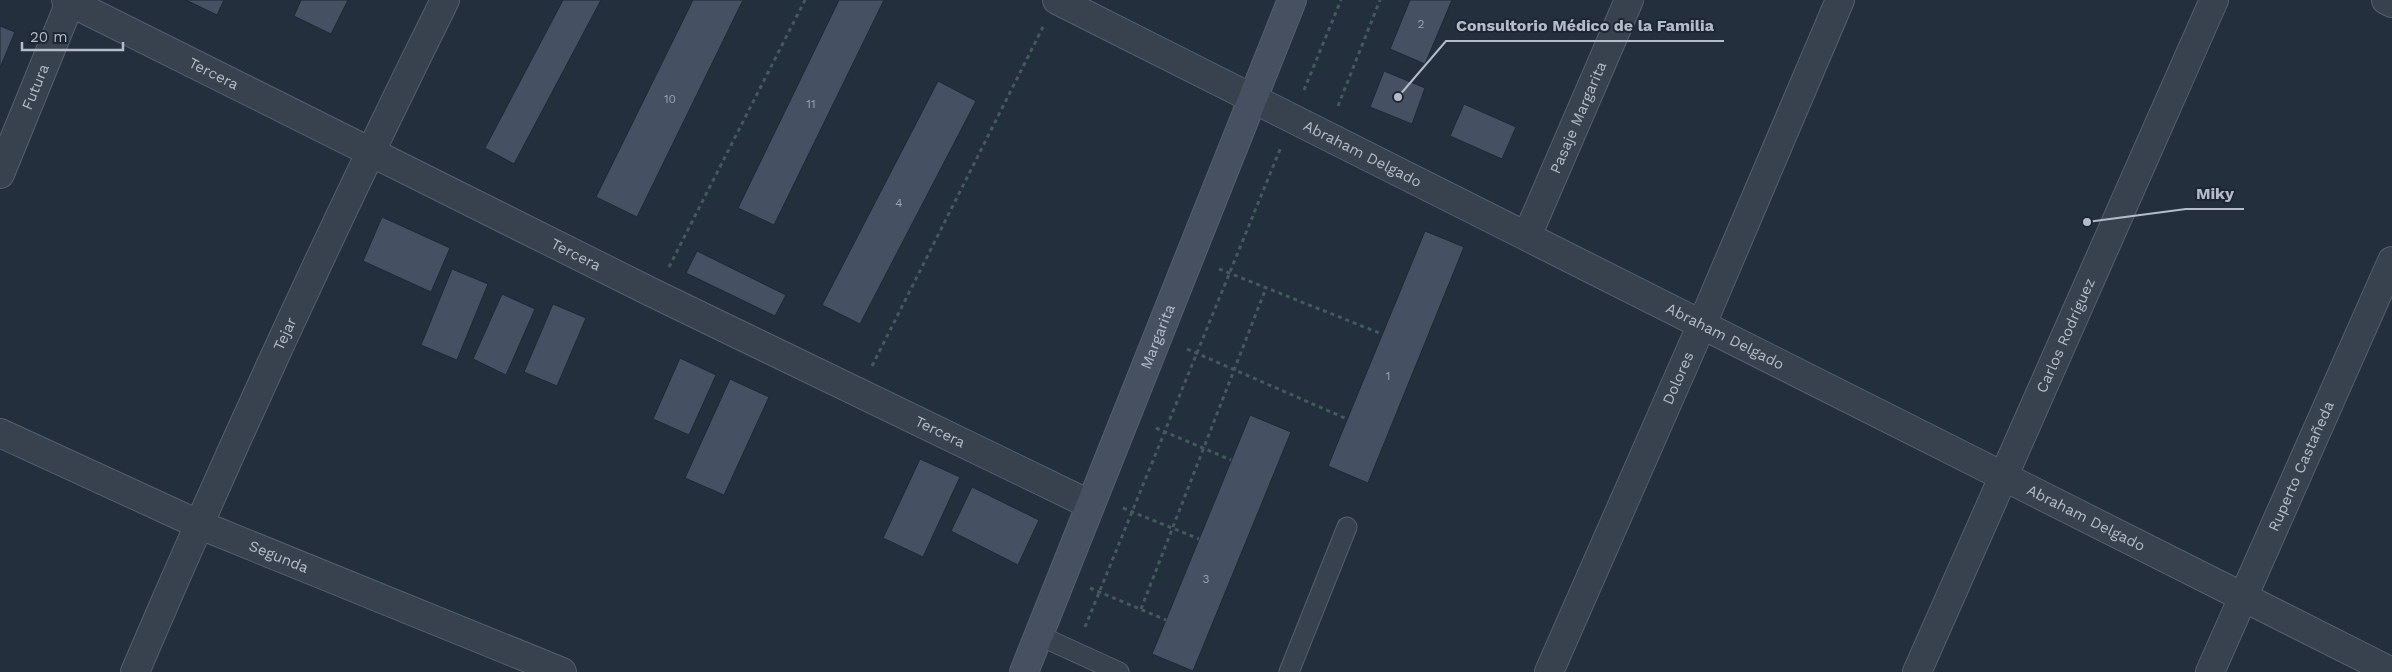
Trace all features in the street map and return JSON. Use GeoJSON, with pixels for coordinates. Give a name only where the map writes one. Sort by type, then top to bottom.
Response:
{"type":"FeatureCollection","features":[{"type":"Feature","properties":{"kind":"main road","name":"Margarita"},"geometry":{"type":"LineString","coordinates":[[1024,672],[1156,336],[1292,0]]}},
{"type":"Feature","properties":{"kind":"street","name":"Tejar"},"geometry":{"type":"LineString","coordinates":[[135,672],[198,524],[370,152],[445,0]]}},
{"type":"Feature","properties":{"kind":"street","name":"Abraham Delgado"},"geometry":{"type":"LineString","coordinates":[[1057,0],[1327,134],[2392,672]]}},
{"type":"Feature","properties":{"kind":"street","name":"Pasaje Margarita"},"geometry":{"type":"LineString","coordinates":[[1527,236],[1629,0]]}},
{"type":"Feature","properties":{"kind":"street","name":"Dolores"},"geometry":{"type":"LineString","coordinates":[[1549,672],[1702,324],[1840,0]]}},
{"type":"Feature","properties":{"kind":"street","name":"Carlos Rodríguez"},"geometry":{"type":"LineString","coordinates":[[1917,672],[2214,0]]}},
{"type":"Feature","properties":{"kind":"street"},"geometry":{"type":"LineString","coordinates":[[2386,0],[2392,3]]}},
{"type":"Feature","properties":{"kind":"street","name":"Tercera"},"geometry":{"type":"LineString","coordinates":[[69,1],[655,294],[859,393],[1091,500]]}},
{"type":"Feature","properties":{"kind":"street","name":"Futura"},"geometry":{"type":"LineString","coordinates":[[0,174],[69,1]]}},
{"type":"Feature","properties":{"kind":"street","name":"Ruperto Castañeda"},"geometry":{"type":"LineString","coordinates":[[2210,672],[2392,261]]}},
{"type":"Feature","properties":{"kind":"street","name":"Segunda"},"geometry":{"type":"LineString","coordinates":[[0,433],[198,524],[562,672]]}},
{"type":"Feature","properties":{"kind":"lane"},"geometry":{"type":"LineString","coordinates":[[1290,672],[1347,527]]}},
{"type":"Feature","properties":{"kind":"lane"},"geometry":{"type":"LineString","coordinates":[[1038,635],[1119,672]]}},
{"type":"Feature","properties":{"kind":"path"},"geometry":{"type":"LineString","coordinates":[[655,294],[805,0]]}},
{"type":"Feature","properties":{"kind":"path"},"geometry":{"type":"LineString","coordinates":[[859,393],[1057,0]]}},
{"type":"Feature","properties":{"kind":"path"},"geometry":{"type":"LineString","coordinates":[[1075,652],[1341,0]]}},
{"type":"Feature","properties":{"kind":"path"},"geometry":{"type":"LineString","coordinates":[[1327,134],[1380,0]]}},
{"type":"Feature","properties":{"kind":"path"},"geometry":{"type":"LineString","coordinates":[[1188,257],[1382,334]]}},
{"type":"Feature","properties":{"kind":"path"},"geometry":{"type":"LineString","coordinates":[[1141,609],[1266,288]]}},
{"type":"Feature","properties":{"kind":"path"},"geometry":{"type":"LineString","coordinates":[[1156,336],[1347,419]]}},
{"type":"Feature","properties":{"kind":"path"},"geometry":{"type":"LineString","coordinates":[[1125,416],[1231,460]]}},
{"type":"Feature","properties":{"kind":"path"},"geometry":{"type":"LineString","coordinates":[[1091,500],[1132,512],[1199,539]]}},
{"type":"Feature","properties":{"kind":"path"},"geometry":{"type":"LineString","coordinates":[[1061,575],[1166,620]]}},
{"type":"Feature","properties":{"kind":"building"},"geometry":{"type":"Polygon","coordinates":[[[186,0],[224,0],[217,15],[186,0]]]}},
{"type":"Feature","properties":{"kind":"building"},"geometry":{"type":"Polygon","coordinates":[[[301,0],[348,0],[331,34],[294,16],[301,0]]]}},
{"type":"Feature","properties":{"kind":"building"},"geometry":{"type":"Polygon","coordinates":[[[563,0],[601,0],[514,164],[485,148],[563,0]]]}},
{"type":"Feature","properties":{"kind":"building"},"geometry":{"type":"Polygon","coordinates":[[[693,0],[743,0],[637,217],[596,197],[693,0]]]}},
{"type":"Feature","properties":{"kind":"building"},"geometry":{"type":"Polygon","coordinates":[[[839,0],[884,0],[774,225],[738,208],[839,0]]]}},
{"type":"Feature","properties":{"kind":"building"},"geometry":{"type":"Polygon","coordinates":[[[1410,0],[1452,0],[1425,64],[1390,49],[1410,0]]]}},
{"type":"Feature","properties":{"kind":"building"},"geometry":{"type":"Polygon","coordinates":[[[0,26],[15,32],[0,68],[0,26]]]}},
{"type":"Feature","properties":{"kind":"building"},"geometry":{"type":"Polygon","coordinates":[[[1384,71],[1425,88],[1412,124],[1370,107],[1384,71]]]}},
{"type":"Feature","properties":{"kind":"building"},"geometry":{"type":"Polygon","coordinates":[[[938,81],[976,101],[860,324],[822,305],[938,81]]]}},
{"type":"Feature","properties":{"kind":"building"},"geometry":{"type":"Polygon","coordinates":[[[1464,104],[1516,127],[1502,159],[1450,136],[1464,104]]]}},
{"type":"Feature","properties":{"kind":"building"},"geometry":{"type":"Polygon","coordinates":[[[382,217],[450,248],[431,292],[363,261],[382,217]]]}},
{"type":"Feature","properties":{"kind":"building"},"geometry":{"type":"Polygon","coordinates":[[[1425,231],[1464,247],[1368,483],[1328,466],[1425,231]]]}},
{"type":"Feature","properties":{"kind":"building"},"geometry":{"type":"Polygon","coordinates":[[[697,251],[786,295],[775,316],[686,273],[697,251]]]}},
{"type":"Feature","properties":{"kind":"building"},"geometry":{"type":"Polygon","coordinates":[[[452,269],[488,284],[457,360],[421,345],[452,269]]]}},
{"type":"Feature","properties":{"kind":"building"},"geometry":{"type":"Polygon","coordinates":[[[502,294],[535,309],[506,375],[473,359],[502,294]]]}},
{"type":"Feature","properties":{"kind":"building"},"geometry":{"type":"Polygon","coordinates":[[[553,304],[586,318],[557,386],[524,372],[553,304]]]}},
{"type":"Feature","properties":{"kind":"building"},"geometry":{"type":"Polygon","coordinates":[[[680,358],[716,375],[689,435],[653,419],[680,358]]]}},
{"type":"Feature","properties":{"kind":"building"},"geometry":{"type":"Polygon","coordinates":[[[730,379],[769,397],[724,495],[685,478],[730,379]]]}},
{"type":"Feature","properties":{"kind":"building"},"geometry":{"type":"Polygon","coordinates":[[[1250,415],[1291,432],[1193,671],[1152,654],[1250,415]]]}},
{"type":"Feature","properties":{"kind":"building"},"geometry":{"type":"Polygon","coordinates":[[[920,459],[960,477],[923,557],[883,538],[920,459]]]}},
{"type":"Feature","properties":{"kind":"building"},"geometry":{"type":"Polygon","coordinates":[[[972,487],[1039,520],[1018,565],[951,531],[972,487]]]}},
{"type":"Feature","properties":{"kind":"place","name":"Consultorio Médico de la Familia"},"geometry":{"type":"Point","coordinates":[1398,97]}},
{"type":"Feature","properties":{"kind":"place","name":"Miky"},"geometry":{"type":"Point","coordinates":[2087,222]}}]}
